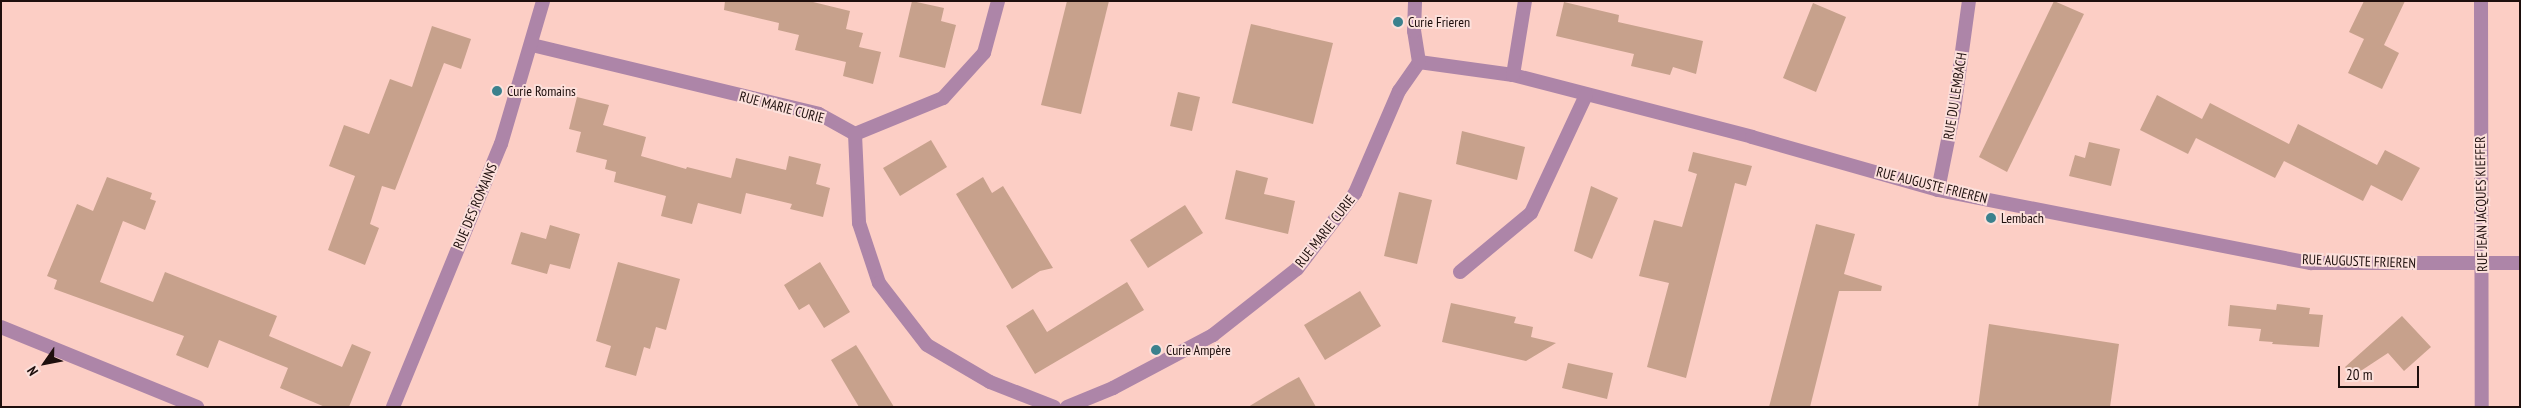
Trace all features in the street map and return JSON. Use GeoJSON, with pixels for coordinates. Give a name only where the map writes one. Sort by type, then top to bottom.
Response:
{"type":"FeatureCollection","features":[{"type":"Feature","properties":{"kind":"street","name":"RUE DES ROMAINS"},"geometry":{"type":"LineString","coordinates":[[393,407],[501,144],[532,44],[543,1]]}},
{"type":"Feature","properties":{"kind":"street"},"geometry":{"type":"LineString","coordinates":[[998,1],[984,53],[943,98],[855,134],[859,223],[879,282],[927,345],[990,382],[1054,407]]}},
{"type":"Feature","properties":{"kind":"street"},"geometry":{"type":"LineString","coordinates":[[1415,1],[1414,31],[1420,62]]}},
{"type":"Feature","properties":{"kind":"street"},"geometry":{"type":"LineString","coordinates":[[1514,75],[1525,1]]}},
{"type":"Feature","properties":{"kind":"street","name":"RUE DU LEMBACH"},"geometry":{"type":"LineString","coordinates":[[1938,190],[1954,110],[1969,1]]}},
{"type":"Feature","properties":{"kind":"street","name":"RUE JEAN JACQUES KIEFFER"},"geometry":{"type":"LineString","coordinates":[[2481,1],[2482,407]]}},
{"type":"Feature","properties":{"kind":"street","name":"RUE MARIE CURIE"},"geometry":{"type":"LineString","coordinates":[[532,44],[819,114],[855,134]]}},
{"type":"Feature","properties":{"kind":"street","name":"RUE MARIE CURIE"},"geometry":{"type":"LineString","coordinates":[[1067,407],[1113,388],[1213,335],[1297,269],[1355,193],[1400,91],[1420,62]]}},
{"type":"Feature","properties":{"kind":"street","name":"RUE AUGUSTE FRIEREN"},"geometry":{"type":"LineString","coordinates":[[1420,62],[1514,75],[1586,96],[1752,137],[1938,190],[2311,262],[2520,263]]}},
{"type":"Feature","properties":{"kind":"street"},"geometry":{"type":"LineString","coordinates":[[1460,272],[1531,213],[1586,96]]}},
{"type":"Feature","properties":{"kind":"street"},"geometry":{"type":"LineString","coordinates":[[1,327],[197,407]]}},
{"type":"Feature","properties":{"kind":"building"},"geometry":{"type":"Polygon","coordinates":[[[725,1],[809,1],[850,11],[846,29],[863,33],[859,47],[881,52],[873,84],[843,76],[846,62],[795,50],[799,35],[778,30],[779,23],[724,10],[725,1]]]}},
{"type":"Feature","properties":{"kind":"building"},"geometry":{"type":"Polygon","coordinates":[[[912,1],[944,8],[941,21],[956,25],[945,68],[899,57],[912,1]]]}},
{"type":"Feature","properties":{"kind":"building"},"geometry":{"type":"Polygon","coordinates":[[[1067,1],[1109,1],[1081,114],[1041,105],[1067,1]]]}},
{"type":"Feature","properties":{"kind":"building"},"geometry":{"type":"Polygon","coordinates":[[[2054,1],[2084,14],[2007,172],[1979,157],[2054,1]]]}},
{"type":"Feature","properties":{"kind":"building"},"geometry":{"type":"Polygon","coordinates":[[[2364,1],[2405,1],[2384,45],[2399,53],[2382,89],[2348,73],[2364,39],[2349,32],[2364,1]]]}},
{"type":"Feature","properties":{"kind":"building"},"geometry":{"type":"Polygon","coordinates":[[[1564,2],[1619,15],[1618,22],[1703,41],[1696,74],[1673,67],[1670,75],[1631,66],[1634,54],[1556,36],[1564,2]]]}},
{"type":"Feature","properties":{"kind":"building"},"geometry":{"type":"Polygon","coordinates":[[[1813,3],[1846,17],[1816,92],[1783,78],[1813,3]]]}},
{"type":"Feature","properties":{"kind":"building"},"geometry":{"type":"Polygon","coordinates":[[[1251,24],[1333,43],[1313,124],[1232,103],[1251,24]]]}},
{"type":"Feature","properties":{"kind":"building"},"geometry":{"type":"Polygon","coordinates":[[[432,26],[471,39],[461,69],[444,63],[395,190],[382,186],[370,224],[379,228],[365,265],[328,250],[355,176],[329,166],[344,125],[369,134],[390,79],[412,87],[432,26]]]}},
{"type":"Feature","properties":{"kind":"building"},"geometry":{"type":"Polygon","coordinates":[[[1178,92],[1200,97],[1192,131],[1170,126],[1178,92]]]}},
{"type":"Feature","properties":{"kind":"building"},"geometry":{"type":"Polygon","coordinates":[[[2157,95],[2202,119],[2210,103],[2289,144],[2298,124],[2377,165],[2385,150],[2420,168],[2402,201],[2371,185],[2363,201],[2284,161],[2275,178],[2196,138],[2188,154],[2140,130],[2157,95]]]}},
{"type":"Feature","properties":{"kind":"building"},"geometry":{"type":"Polygon","coordinates":[[[577,97],[609,105],[603,125],[646,137],[641,156],[686,169],[687,167],[731,178],[736,158],[786,170],[789,156],[821,164],[816,184],[830,188],[823,217],[790,209],[792,204],[746,193],[741,214],[698,203],[692,224],[661,216],[666,196],[614,182],[616,172],[605,169],[607,160],[576,152],[581,132],[569,129],[577,97]]]}},
{"type":"Feature","properties":{"kind":"building"},"geometry":{"type":"Polygon","coordinates":[[[1462,131],[1525,147],[1517,180],[1456,164],[1462,131]]]}},
{"type":"Feature","properties":{"kind":"building"},"geometry":{"type":"Polygon","coordinates":[[[931,140],[947,167],[900,196],[883,168],[931,140]]]}},
{"type":"Feature","properties":{"kind":"building"},"geometry":{"type":"Polygon","coordinates":[[[2089,142],[2120,149],[2111,186],[2069,176],[2075,155],[2085,158],[2089,142]]]}},
{"type":"Feature","properties":{"kind":"building"},"geometry":{"type":"Polygon","coordinates":[[[1693,152],[1752,166],[1746,186],[1735,183],[1686,378],[1647,367],[1669,283],[1639,276],[1654,220],[1682,227],[1697,174],[1688,171],[1693,152]]]}},
{"type":"Feature","properties":{"kind":"building"},"geometry":{"type":"Polygon","coordinates":[[[1236,170],[1268,178],[1264,194],[1295,201],[1288,234],[1225,219],[1236,170]]]}},
{"type":"Feature","properties":{"kind":"building"},"geometry":{"type":"Polygon","coordinates":[[[107,177],[152,193],[150,199],[156,201],[145,230],[123,221],[100,282],[153,302],[165,272],[277,316],[269,336],[342,367],[352,344],[371,352],[349,407],[325,407],[280,388],[288,368],[219,340],[208,368],[176,355],[184,336],[54,289],[57,280],[47,276],[77,204],[93,211],[107,177]]]}},
{"type":"Feature","properties":{"kind":"building"},"geometry":{"type":"Polygon","coordinates":[[[983,177],[992,193],[1003,186],[1053,268],[1040,271],[1012,289],[956,194],[983,177]]]}},
{"type":"Feature","properties":{"kind":"building"},"geometry":{"type":"Polygon","coordinates":[[[1591,186],[1618,198],[1592,259],[1574,251],[1591,186]]]}},
{"type":"Feature","properties":{"kind":"building"},"geometry":{"type":"Polygon","coordinates":[[[1399,192],[1432,200],[1417,264],[1384,256],[1399,192]]]}},
{"type":"Feature","properties":{"kind":"building"},"geometry":{"type":"Polygon","coordinates":[[[1185,205],[1203,233],[1148,268],[1130,240],[1185,205]]]}},
{"type":"Feature","properties":{"kind":"building"},"geometry":{"type":"Polygon","coordinates":[[[1816,224],[1855,234],[1844,274],[1882,286],[1881,291],[1839,291],[1810,407],[1769,407],[1816,224]]]}},
{"type":"Feature","properties":{"kind":"building"},"geometry":{"type":"Polygon","coordinates":[[[550,225],[580,234],[570,269],[550,264],[547,274],[511,264],[521,232],[546,239],[550,225]]]}},
{"type":"Feature","properties":{"kind":"building"},"geometry":{"type":"Polygon","coordinates":[[[618,262],[680,279],[666,330],[656,327],[650,349],[644,347],[636,376],[605,367],[611,346],[596,341],[618,262]]]}},
{"type":"Feature","properties":{"kind":"building"},"geometry":{"type":"Polygon","coordinates":[[[820,262],[850,312],[824,328],[809,304],[799,310],[784,285],[820,262]]]}},
{"type":"Feature","properties":{"kind":"building"},"geometry":{"type":"Polygon","coordinates":[[[1127,282],[1144,310],[1035,374],[1006,326],[1033,309],[1047,332],[1127,282]]]}},
{"type":"Feature","properties":{"kind":"building"},"geometry":{"type":"Polygon","coordinates":[[[1360,291],[1381,326],[1325,360],[1304,325],[1360,291]]]}},
{"type":"Feature","properties":{"kind":"building"},"geometry":{"type":"Polygon","coordinates":[[[1451,303],[1516,317],[1514,323],[1533,327],[1531,337],[1556,343],[1526,361],[1442,342],[1451,303]]]}},
{"type":"Feature","properties":{"kind":"building"},"geometry":{"type":"Polygon","coordinates":[[[2277,304],[2310,308],[2309,314],[2323,315],[2319,347],[2272,344],[2273,342],[2259,341],[2261,329],[2228,326],[2230,305],[2276,310],[2277,304]]]}},
{"type":"Feature","properties":{"kind":"building"},"geometry":{"type":"Polygon","coordinates":[[[2402,316],[2431,347],[2404,371],[2388,353],[2353,376],[2345,367],[2402,316]]]}},
{"type":"Feature","properties":{"kind":"building"},"geometry":{"type":"Polygon","coordinates":[[[1989,324],[2119,344],[2110,407],[1978,407],[1989,324]]]}},
{"type":"Feature","properties":{"kind":"building"},"geometry":{"type":"Polygon","coordinates":[[[856,345],[894,407],[859,407],[831,360],[856,345]]]}},
{"type":"Feature","properties":{"kind":"building"},"geometry":{"type":"Polygon","coordinates":[[[1568,363],[1613,373],[1607,399],[1562,388],[1568,363]]]}},
{"type":"Feature","properties":{"kind":"building"},"geometry":{"type":"Polygon","coordinates":[[[1299,377],[1316,407],[1248,407],[1288,383],[1299,377]]]}},
{"type":"Feature","properties":{"kind":"place","name":"Curie Frieren"},"geometry":{"type":"Point","coordinates":[1398,22]}},
{"type":"Feature","properties":{"kind":"place","name":"Curie Romains"},"geometry":{"type":"Point","coordinates":[497,91]}},
{"type":"Feature","properties":{"kind":"place","name":"Lembach"},"geometry":{"type":"Point","coordinates":[1991,218]}},
{"type":"Feature","properties":{"kind":"place","name":"Curie Ampère"},"geometry":{"type":"Point","coordinates":[1156,350]}}]}
